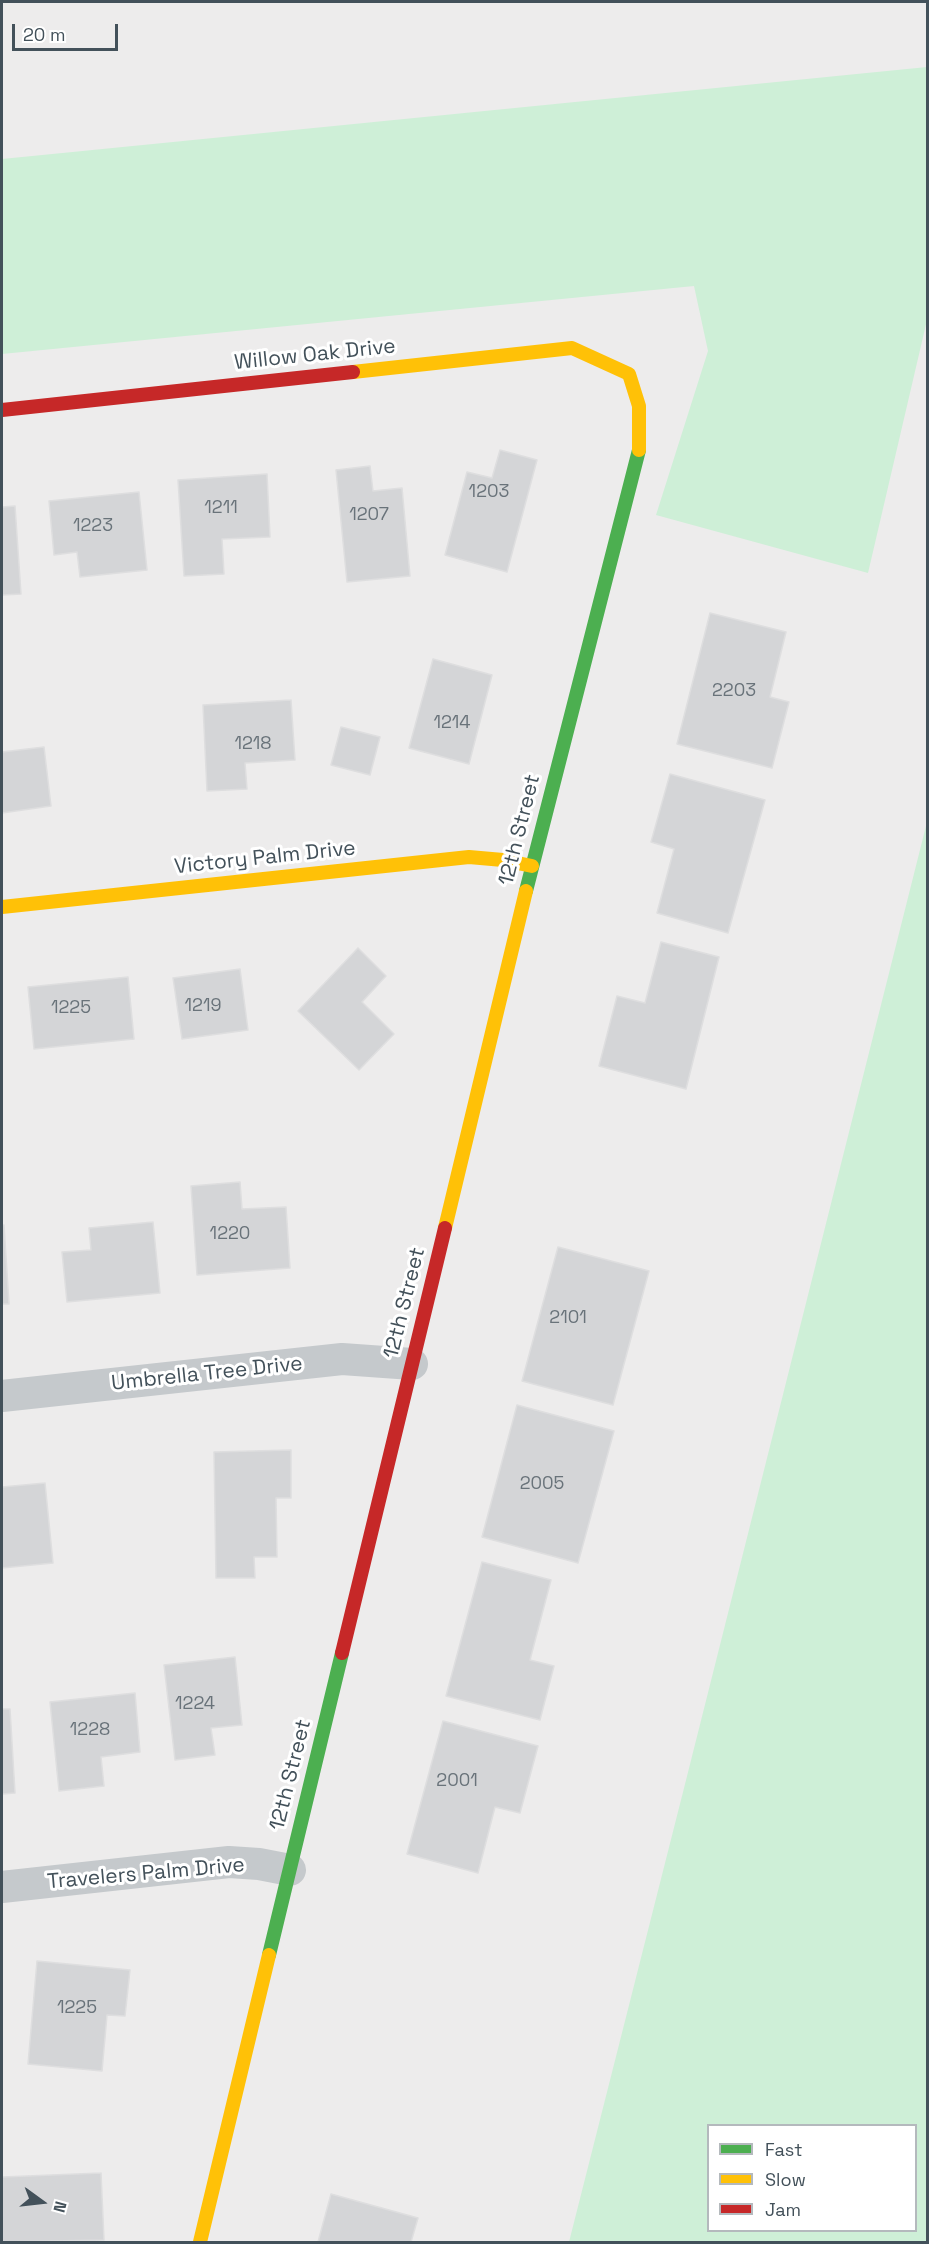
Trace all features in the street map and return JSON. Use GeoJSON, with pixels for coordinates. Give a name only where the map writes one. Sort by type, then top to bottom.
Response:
{"type":"FeatureCollection","features":[{"type":"Feature","properties":{"kind":"street","name":"Willow Oak Drive"},"geometry":{"type":"LineString","coordinates":[[2,410],[572,348],[629,374]]}},
{"type":"Feature","properties":{"kind":"street","name":"12th Street"},"geometry":{"type":"LineString","coordinates":[[200,2242],[532,866],[640,446],[639,406],[629,374]]}},
{"type":"Feature","properties":{"kind":"street","name":"Victory Palm Drive"},"geometry":{"type":"LineString","coordinates":[[2,907],[469,857],[503,860],[532,866]]}},
{"type":"Feature","properties":{"kind":"street","name":"Umbrella Tree Drive"},"geometry":{"type":"LineString","coordinates":[[2,1396],[342,1359],[412,1364]]}},
{"type":"Feature","properties":{"kind":"street","name":"Travelers Palm Drive"},"geometry":{"type":"LineString","coordinates":[[2,1887],[229,1862],[290,1870]]}},
{"type":"Feature","properties":{"kind":"green space"},"geometry":{"type":"Polygon","coordinates":[[[927,67],[927,320],[868,573],[656,515],[708,351],[694,286],[2,354],[2,159],[927,67]]]}},
{"type":"Feature","properties":{"kind":"green space"},"geometry":{"type":"Polygon","coordinates":[[[927,822],[927,2242],[569,2242],[682,1796],[927,822]]]}},
{"type":"Feature","properties":{"kind":"building"},"geometry":{"type":"Polygon","coordinates":[[[500,450],[537,460],[507,572],[445,555],[467,472],[492,478],[500,450]]]}},
{"type":"Feature","properties":{"kind":"building"},"geometry":{"type":"Polygon","coordinates":[[[370,466],[373,491],[402,488],[410,576],[347,582],[336,470],[370,466]]]}},
{"type":"Feature","properties":{"kind":"building"},"geometry":{"type":"Polygon","coordinates":[[[267,474],[270,537],[222,539],[224,574],[184,576],[178,480],[267,474]]]}},
{"type":"Feature","properties":{"kind":"building"},"geometry":{"type":"Polygon","coordinates":[[[139,492],[147,570],[80,577],[77,552],[54,555],[49,501],[139,492]]]}},
{"type":"Feature","properties":{"kind":"building"},"geometry":{"type":"Polygon","coordinates":[[[15,506],[21,594],[2,595],[2,507],[15,506]]]}},
{"type":"Feature","properties":{"kind":"building"},"geometry":{"type":"Polygon","coordinates":[[[710,613],[786,632],[770,697],[789,702],[772,768],[677,744],[710,613]]]}},
{"type":"Feature","properties":{"kind":"building"},"geometry":{"type":"Polygon","coordinates":[[[433,659],[492,675],[469,764],[409,748],[433,659]]]}},
{"type":"Feature","properties":{"kind":"building"},"geometry":{"type":"Polygon","coordinates":[[[291,700],[295,760],[245,763],[247,789],[207,791],[203,705],[291,700]]]}},
{"type":"Feature","properties":{"kind":"building"},"geometry":{"type":"Polygon","coordinates":[[[341,727],[380,737],[370,775],[331,765],[341,727]]]}},
{"type":"Feature","properties":{"kind":"building"},"geometry":{"type":"Polygon","coordinates":[[[44,747],[51,806],[2,813],[2,752],[44,747]]]}},
{"type":"Feature","properties":{"kind":"building"},"geometry":{"type":"Polygon","coordinates":[[[670,774],[765,800],[728,933],[657,913],[674,849],[651,842],[670,774]]]}},
{"type":"Feature","properties":{"kind":"building"},"geometry":{"type":"Polygon","coordinates":[[[661,942],[719,957],[686,1089],[599,1066],[617,996],[645,1003],[661,942]]]}},
{"type":"Feature","properties":{"kind":"building"},"geometry":{"type":"Polygon","coordinates":[[[358,948],[386,976],[362,1002],[394,1034],[359,1070],[298,1011],[358,948]]]}},
{"type":"Feature","properties":{"kind":"building"},"geometry":{"type":"Polygon","coordinates":[[[240,969],[248,1030],[182,1039],[173,978],[240,969]]]}},
{"type":"Feature","properties":{"kind":"building"},"geometry":{"type":"Polygon","coordinates":[[[128,977],[134,1039],[34,1049],[28,987],[128,977]]]}},
{"type":"Feature","properties":{"kind":"building"},"geometry":{"type":"Polygon","coordinates":[[[240,1182],[242,1209],[286,1207],[290,1268],[197,1275],[191,1186],[240,1182]]]}},
{"type":"Feature","properties":{"kind":"building"},"geometry":{"type":"Polygon","coordinates":[[[153,1222],[160,1293],[67,1302],[62,1252],[91,1250],[89,1228],[153,1222]]]}},
{"type":"Feature","properties":{"kind":"building"},"geometry":{"type":"Polygon","coordinates":[[[2,1225],[4,1225],[9,1304],[2,1304],[2,1225]]]}},
{"type":"Feature","properties":{"kind":"building"},"geometry":{"type":"Polygon","coordinates":[[[558,1247],[649,1271],[613,1405],[522,1381],[558,1247]]]}},
{"type":"Feature","properties":{"kind":"building"},"geometry":{"type":"Polygon","coordinates":[[[517,1405],[614,1431],[578,1563],[482,1537],[517,1405]]]}},
{"type":"Feature","properties":{"kind":"building"},"geometry":{"type":"Polygon","coordinates":[[[291,1450],[291,1498],[276,1498],[277,1557],[254,1557],[255,1578],[216,1578],[214,1452],[291,1450]]]}},
{"type":"Feature","properties":{"kind":"building"},"geometry":{"type":"Polygon","coordinates":[[[45,1483],[53,1563],[2,1568],[2,1487],[45,1483]]]}},
{"type":"Feature","properties":{"kind":"building"},"geometry":{"type":"Polygon","coordinates":[[[482,1562],[551,1580],[530,1660],[554,1666],[540,1720],[446,1696],[482,1562]]]}},
{"type":"Feature","properties":{"kind":"building"},"geometry":{"type":"Polygon","coordinates":[[[235,1657],[242,1725],[211,1728],[215,1755],[175,1760],[164,1665],[235,1657]]]}},
{"type":"Feature","properties":{"kind":"building"},"geometry":{"type":"Polygon","coordinates":[[[135,1693],[140,1752],[101,1757],[104,1786],[59,1791],[50,1702],[135,1693]]]}},
{"type":"Feature","properties":{"kind":"building"},"geometry":{"type":"Polygon","coordinates":[[[2,1709],[10,1709],[15,1793],[2,1794],[2,1709]]]}},
{"type":"Feature","properties":{"kind":"building"},"geometry":{"type":"Polygon","coordinates":[[[443,1721],[538,1746],[520,1813],[495,1807],[478,1873],[407,1854],[443,1721]]]}},
{"type":"Feature","properties":{"kind":"building"},"geometry":{"type":"Polygon","coordinates":[[[37,1961],[130,1970],[125,2016],[107,2015],[102,2071],[28,2064],[37,1961]]]}},
{"type":"Feature","properties":{"kind":"building"},"geometry":{"type":"Polygon","coordinates":[[[101,2173],[104,2240],[2,2242],[2,2177],[101,2173]]]}},
{"type":"Feature","properties":{"kind":"building"},"geometry":{"type":"Polygon","coordinates":[[[331,2194],[418,2218],[411,2242],[318,2242],[331,2194]]]}},
{"type":"Feature","properties":{"kind":"traffic: fast"},"geometry":{"type":"LineString","coordinates":[[526,891],[639,450]]}},
{"type":"Feature","properties":{"kind":"traffic: fast"},"geometry":{"type":"LineString","coordinates":[[269,1955],[342,1653]]}},
{"type":"Feature","properties":{"kind":"traffic: slow"},"geometry":{"type":"LineString","coordinates":[[353,372],[572,348],[629,374],[639,406],[639,450]]}},
{"type":"Feature","properties":{"kind":"traffic: slow"},"geometry":{"type":"LineString","coordinates":[[2,907],[469,857],[503,860],[532,866]]}},
{"type":"Feature","properties":{"kind":"traffic: slow"},"geometry":{"type":"LineString","coordinates":[[445,1228],[526,891]]}},
{"type":"Feature","properties":{"kind":"traffic: slow"},"geometry":{"type":"LineString","coordinates":[[200,2242],[269,1955]]}},
{"type":"Feature","properties":{"kind":"traffic: jam"},"geometry":{"type":"LineString","coordinates":[[2,410],[353,372]]}},
{"type":"Feature","properties":{"kind":"traffic: jam"},"geometry":{"type":"LineString","coordinates":[[342,1653],[445,1228]]}}]}
